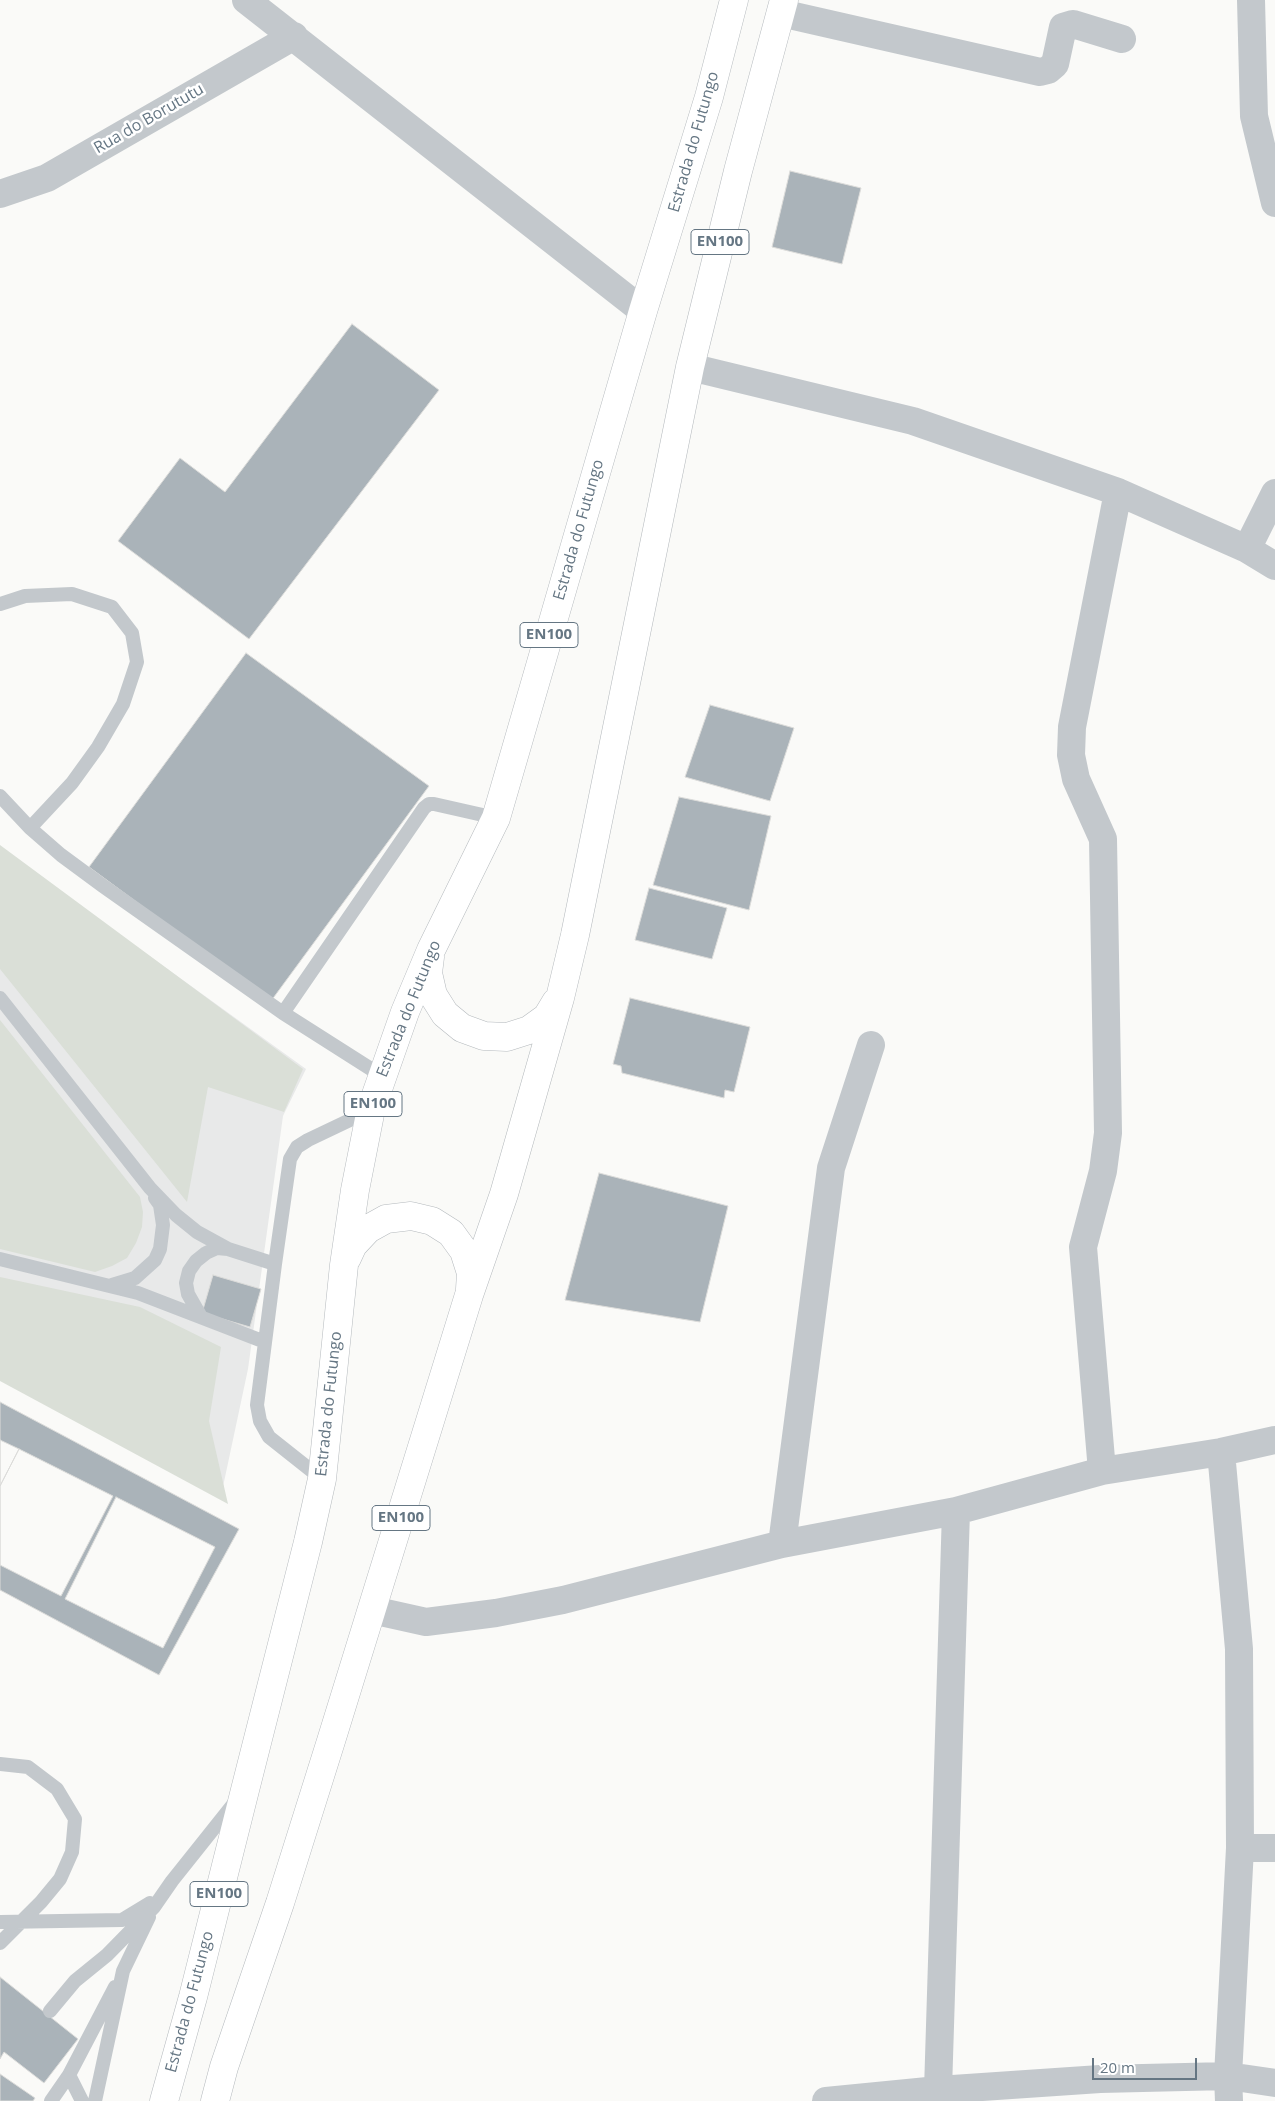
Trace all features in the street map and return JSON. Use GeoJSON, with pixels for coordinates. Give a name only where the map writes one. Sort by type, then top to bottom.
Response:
{"type":"FeatureCollection","features":[{"type":"Feature","properties":{"kind":"highway","name":"Estrada do Futungo"},"geometry":{"type":"LineString","coordinates":[[164,2101],[193,1997],[308,1542],[322,1479],[344,1265],[355,1190],[371,1109],[405,1012],[431,950],[496,818],[642,311],[709,97],[734,0]]}},
{"type":"Feature","properties":{"kind":"highway","name":"EN100"},"geometry":{"type":"LineString","coordinates":[[215,2101],[224,2067],[280,1903],[469,1295],[504,1194],[560,998],[575,935],[690,367],[738,171],[783,6]]}},
{"type":"Feature","properties":{"kind":"highway"},"geometry":{"type":"LineString","coordinates":[[431,950],[428,973],[433,994],[445,1014],[462,1028],[477,1034],[507,1037],[528,1030],[547,1017],[560,998]]}},
{"type":"Feature","properties":{"kind":"highway"},"geometry":{"type":"LineString","coordinates":[[344,1265],[353,1245],[368,1228],[386,1220],[411,1216],[432,1222],[451,1234],[464,1251],[471,1273],[469,1295]]}},
{"type":"Feature","properties":{"kind":"street"},"geometry":{"type":"LineString","coordinates":[[246,0],[642,311]]}},
{"type":"Feature","properties":{"kind":"street"},"geometry":{"type":"LineString","coordinates":[[1251,0],[1254,116],[1275,203]]}},
{"type":"Feature","properties":{"kind":"street"},"geometry":{"type":"LineString","coordinates":[[783,6],[1040,72],[1048,70],[1054,64],[1063,27],[1073,24],[1122,39]]}},
{"type":"Feature","properties":{"kind":"street","name":"Rua do Borututu"},"geometry":{"type":"LineString","coordinates":[[0,194],[47,178],[294,36]]}},
{"type":"Feature","properties":{"kind":"street"},"geometry":{"type":"LineString","coordinates":[[690,367],[914,422],[1118,492],[1247,549],[1275,566]]}},
{"type":"Feature","properties":{"kind":"street"},"geometry":{"type":"LineString","coordinates":[[1102,1471],[1083,1247],[1103,1171],[1108,1133],[1103,839],[1076,779],[1071,755],[1072,727],[1118,492]]}},
{"type":"Feature","properties":{"kind":"street"},"geometry":{"type":"LineString","coordinates":[[1247,549],[1275,493]]}},
{"type":"Feature","properties":{"kind":"street"},"geometry":{"type":"LineString","coordinates":[[782,1544],[832,1168],[871,1045]]}},
{"type":"Feature","properties":{"kind":"street"},"geometry":{"type":"LineString","coordinates":[[372,1610],[426,1622],[563,1600],[782,1544],[956,1511],[1102,1471],[1221,1452],[1275,1440]]}},
{"type":"Feature","properties":{"kind":"street"},"geometry":{"type":"LineString","coordinates":[[1221,1452],[1238,1650],[1240,1848],[1228,2089]]}},
{"type":"Feature","properties":{"kind":"street"},"geometry":{"type":"LineString","coordinates":[[938,2090],[956,1511]]}},
{"type":"Feature","properties":{"kind":"street"},"geometry":{"type":"LineString","coordinates":[[1240,1848],[1275,1848]]}},
{"type":"Feature","properties":{"kind":"street"},"geometry":{"type":"LineString","coordinates":[[826,2101],[938,2090],[1100,2079],[1228,2089],[1275,2083]]}},
{"type":"Feature","properties":{"kind":"lane"},"geometry":{"type":"LineString","coordinates":[[0,604],[25,596],[72,594],[112,607],[132,633],[138,662],[123,704],[98,747],[72,783],[30,828]]}},
{"type":"Feature","properties":{"kind":"lane"},"geometry":{"type":"LineString","coordinates":[[0,796],[30,828],[75,866],[283,1013],[382,1076]]}},
{"type":"Feature","properties":{"kind":"lane"},"geometry":{"type":"LineString","coordinates":[[283,1013],[424,808],[429,804],[434,804],[496,818]]}},
{"type":"Feature","properties":{"kind":"lane"},"geometry":{"type":"LineString","coordinates":[[0,998],[150,1188],[176,1215],[197,1232],[228,1250]]}},
{"type":"Feature","properties":{"kind":"lane"},"geometry":{"type":"LineString","coordinates":[[322,1479],[269,1437],[260,1421],[257,1405],[275,1264],[290,1159],[297,1147],[371,1109]]}},
{"type":"Feature","properties":{"kind":"lane"},"geometry":{"type":"LineString","coordinates":[[109,1285],[135,1278],[155,1260],[160,1250],[163,1225],[160,1205],[150,1188]]}},
{"type":"Feature","properties":{"kind":"lane"},"geometry":{"type":"LineString","coordinates":[[201,1317],[188,1294],[186,1283],[189,1271],[196,1261],[206,1253],[217,1248],[275,1264]]}},
{"type":"Feature","properties":{"kind":"lane"},"geometry":{"type":"LineString","coordinates":[[0,1259],[138,1293],[265,1342]]}},
{"type":"Feature","properties":{"kind":"lane"},"geometry":{"type":"LineString","coordinates":[[0,1764],[28,1767],[57,1789],[75,1819],[72,1852],[60,1879],[41,1902],[0,1943]]}},
{"type":"Feature","properties":{"kind":"lane"},"geometry":{"type":"LineString","coordinates":[[51,2101],[69,2075],[124,1970],[154,1907],[172,1881],[245,1790]]}},
{"type":"Feature","properties":{"kind":"lane"},"geometry":{"type":"LineString","coordinates":[[0,1922],[122,1920],[148,1905],[172,1881]]}},
{"type":"Feature","properties":{"kind":"lane"},"geometry":{"type":"LineString","coordinates":[[50,2011],[75,1981],[107,1955],[154,1907]]}},
{"type":"Feature","properties":{"kind":"lane"},"geometry":{"type":"LineString","coordinates":[[95,2101],[124,1970]]}},
{"type":"Feature","properties":{"kind":"lane"},"geometry":{"type":"LineString","coordinates":[[69,2075],[82,2101]]}},
{"type":"Feature","properties":{"kind":"shaded area"},"geometry":{"type":"Polygon","coordinates":[[[0,845],[303,1069],[284,1112],[208,1087],[187,1202],[0,969],[0,845]]]}},
{"type":"Feature","properties":{"kind":"shaded area"},"geometry":{"type":"Polygon","coordinates":[[[0,848],[306,1069],[283,1116],[248,1369],[221,1496],[0,1377],[0,848]]]}},
{"type":"Feature","properties":{"kind":"shaded area"},"geometry":{"type":"Polygon","coordinates":[[[0,1020],[140,1197],[143,1212],[142,1227],[136,1243],[127,1258],[112,1266],[95,1272],[0,1249],[0,1020]]]}},
{"type":"Feature","properties":{"kind":"shaded area"},"geometry":{"type":"Polygon","coordinates":[[[0,1277],[140,1307],[221,1347],[209,1421],[228,1504],[0,1381],[0,1277]]]}},
{"type":"Feature","properties":{"kind":"building"},"geometry":{"type":"Polygon","coordinates":[[[790,171],[861,188],[842,264],[772,247],[790,171]]]}},
{"type":"Feature","properties":{"kind":"building"},"geometry":{"type":"Polygon","coordinates":[[[352,324],[439,390],[249,639],[118,541],[180,458],[225,492],[352,324]]]}},
{"type":"Feature","properties":{"kind":"building"},"geometry":{"type":"Polygon","coordinates":[[[246,653],[429,786],[271,1001],[89,867],[246,653]]]}},
{"type":"Feature","properties":{"kind":"building"},"geometry":{"type":"Polygon","coordinates":[[[710,705],[794,728],[770,801],[685,777],[710,705]]]}},
{"type":"Feature","properties":{"kind":"building"},"geometry":{"type":"Polygon","coordinates":[[[679,797],[771,816],[749,910],[653,885],[679,797]]]}},
{"type":"Feature","properties":{"kind":"building"},"geometry":{"type":"Polygon","coordinates":[[[649,888],[727,908],[712,959],[635,940],[649,888]]]}},
{"type":"Feature","properties":{"kind":"building"},"geometry":{"type":"Polygon","coordinates":[[[630,998],[750,1027],[734,1092],[725,1090],[724,1098],[622,1073],[621,1066],[613,1064],[630,998]]]}},
{"type":"Feature","properties":{"kind":"building"},"geometry":{"type":"Polygon","coordinates":[[[599,1173],[728,1206],[700,1322],[565,1300],[599,1173]]]}},
{"type":"Feature","properties":{"kind":"building"},"geometry":{"type":"Polygon","coordinates":[[[213,1275],[261,1289],[250,1327],[202,1313],[213,1275]]]}},
{"type":"Feature","properties":{"kind":"building"},"geometry":{"type":"Polygon","coordinates":[[[0,1402],[239,1529],[159,1675],[0,1590],[0,1402]]]}},
{"type":"Feature","properties":{"kind":"building"},"geometry":{"type":"Polygon","coordinates":[[[0,1440],[19,1449],[0,1486],[0,1440]]]}},
{"type":"Feature","properties":{"kind":"building"},"geometry":{"type":"Polygon","coordinates":[[[19,1449],[113,1496],[61,1596],[0,1565],[0,1486],[19,1449]]]}},
{"type":"Feature","properties":{"kind":"building"},"geometry":{"type":"Polygon","coordinates":[[[116,1497],[215,1547],[163,1648],[65,1599],[116,1497]]]}},
{"type":"Feature","properties":{"kind":"building"},"geometry":{"type":"Polygon","coordinates":[[[0,1977],[78,2039],[44,2083],[4,2052],[0,2059],[0,1977]]]}},
{"type":"Feature","properties":{"kind":"building"},"geometry":{"type":"Polygon","coordinates":[[[0,2074],[35,2098],[33,2101],[0,2101],[0,2074]]]}}]}
